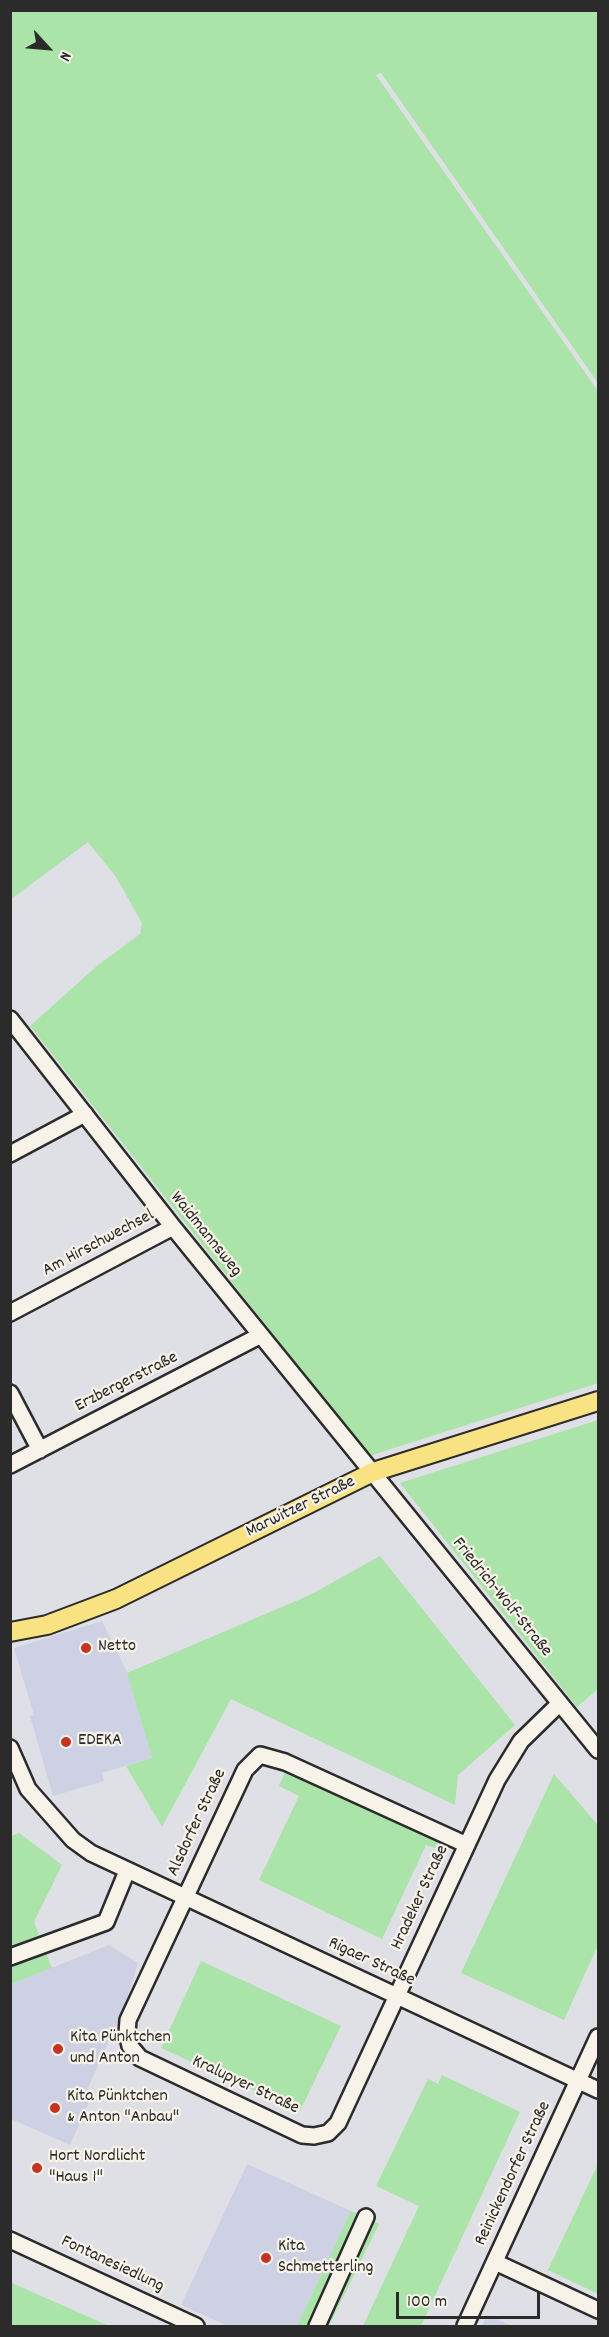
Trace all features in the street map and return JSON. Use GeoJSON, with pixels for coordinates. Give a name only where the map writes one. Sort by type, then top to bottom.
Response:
{"type":"FeatureCollection","features":[{"type":"Feature","properties":{"kind":"main road","name":"Marwitzer Straße"},"geometry":{"type":"LineString","coordinates":[[10,1632],[47,1625],[116,1599],[373,1472],[598,1401]]}},
{"type":"Feature","properties":{"kind":"street","name":"Waidmannsweg"},"geometry":{"type":"LineString","coordinates":[[10,1019],[173,1227],[373,1472]]}},
{"type":"Feature","properties":{"kind":"street"},"geometry":{"type":"LineString","coordinates":[[10,1154],[85,1114]]}},
{"type":"Feature","properties":{"kind":"street","name":"Am Hirschwechsel"},"geometry":{"type":"LineString","coordinates":[[10,1313],[173,1227]]}},
{"type":"Feature","properties":{"kind":"street","name":"Erzbergerstraße"},"geometry":{"type":"LineString","coordinates":[[10,1465],[261,1335]]}},
{"type":"Feature","properties":{"kind":"street"},"geometry":{"type":"LineString","coordinates":[[10,1393],[40,1450]]}},
{"type":"Feature","properties":{"kind":"street","name":"Friedrich-Wolf-Straße"},"geometry":{"type":"LineString","coordinates":[[373,1472],[598,1750]]}},
{"type":"Feature","properties":{"kind":"street","name":"Hradeker Straße"},"geometry":{"type":"LineString","coordinates":[[338,2123],[497,1780],[521,1741],[560,1702]]}},
{"type":"Feature","properties":{"kind":"street","name":"Rigaer Straße"},"geometry":{"type":"LineString","coordinates":[[10,1748],[28,1789],[73,1840],[91,1853],[127,1872],[598,2090]]}},
{"type":"Feature","properties":{"kind":"street","name":"Alsdorfer Straße"},"geometry":{"type":"LineString","coordinates":[[128,2020],[244,1770],[260,1755],[268,1755],[285,1762],[466,1845]]}},
{"type":"Feature","properties":{"kind":"street"},"geometry":{"type":"LineString","coordinates":[[10,1957],[106,1922],[127,1872]]}},
{"type":"Feature","properties":{"kind":"street","name":"Kralupyer Straße"},"geometry":{"type":"LineString","coordinates":[[128,2020],[127,2033],[130,2046],[140,2058],[302,2135],[314,2136],[328,2133],[338,2123]]}},
{"type":"Feature","properties":{"kind":"street","name":"Reinickendorfer Straße"},"geometry":{"type":"LineString","coordinates":[[465,2326],[598,2037]]}},
{"type":"Feature","properties":{"kind":"street"},"geometry":{"type":"LineString","coordinates":[[317,2326],[366,2217]]}},
{"type":"Feature","properties":{"kind":"street","name":"Fontanesiedlung"},"geometry":{"type":"LineString","coordinates":[[10,2240],[196,2326]]}},
{"type":"Feature","properties":{"kind":"street"},"geometry":{"type":"LineString","coordinates":[[495,2262],[598,2310]]}},
{"type":"Feature","properties":{"kind":"shaded area"},"geometry":{"type":"Polygon","coordinates":[[[102,1621],[128,1674],[152,1758],[102,1773],[104,1781],[53,1796],[30,1716],[34,1715],[14,1648],[102,1621]]]}},
{"type":"Feature","properties":{"kind":"shaded area","name":"Kita Pünktchen und Anton"},"geometry":{"type":"Polygon","coordinates":[[[109,1945],[138,1963],[124,2008],[87,2090],[93,2093],[70,2145],[11,2119],[11,1984],[109,1945]]]}},
{"type":"Feature","properties":{"kind":"shaded area","name":"Kita Schmetterling"},"geometry":{"type":"Polygon","coordinates":[[[247,2164],[351,2211],[297,2326],[228,2326],[181,2305],[247,2164]]]}},
{"type":"Feature","properties":{"kind":"shaded area"},"geometry":{"type":"Polygon","coordinates":[[[487,2315],[498,2320],[513,2326],[482,2326],[487,2315]]]}},
{"type":"Feature","properties":{"kind":"green space"},"geometry":{"type":"Polygon","coordinates":[[[11,10],[598,11],[598,383],[381,73],[376,75],[598,391],[598,1383],[369,1456],[30,1026],[97,966],[140,934],[142,923],[116,877],[88,842],[11,899],[11,10]]]}},
{"type":"Feature","properties":{"kind":"green space"},"geometry":{"type":"Polygon","coordinates":[[[598,1420],[598,1689],[577,1707],[400,1483],[598,1420]]]}},
{"type":"Feature","properties":{"kind":"green space"},"geometry":{"type":"Polygon","coordinates":[[[380,1556],[515,1725],[458,1775],[455,1805],[231,1699],[162,1827],[126,1766],[152,1758],[127,1673],[310,1595],[380,1556]]]}},
{"type":"Feature","properties":{"kind":"green space"},"geometry":{"type":"Polygon","coordinates":[[[286,1770],[438,1842],[435,1848],[426,1845],[382,1939],[259,1880],[299,1796],[279,1786],[286,1770]]]}},
{"type":"Feature","properties":{"kind":"green space"},"geometry":{"type":"Polygon","coordinates":[[[554,1774],[598,1825],[598,1945],[564,2020],[461,1973],[554,1774]]]}},
{"type":"Feature","properties":{"kind":"green space"},"geometry":{"type":"Polygon","coordinates":[[[19,1833],[62,1865],[34,1922],[52,1968],[11,1984],[11,1836],[19,1833]]]}},
{"type":"Feature","properties":{"kind":"green space"},"geometry":{"type":"Polygon","coordinates":[[[201,1961],[341,2026],[300,2111],[161,2048],[201,1961]]]}},
{"type":"Feature","properties":{"kind":"green space"},"geometry":{"type":"Polygon","coordinates":[[[442,2075],[520,2112],[421,2326],[363,2326],[419,2206],[376,2186],[428,2079],[438,2084],[442,2075]]]}},
{"type":"Feature","properties":{"kind":"green space"},"geometry":{"type":"Polygon","coordinates":[[[598,2164],[598,2294],[548,2270],[598,2164]]]}},
{"type":"Feature","properties":{"kind":"green space"},"geometry":{"type":"Polygon","coordinates":[[[351,2211],[379,2224],[329,2326],[297,2326],[351,2211]]]}},
{"type":"Feature","properties":{"kind":"green space"},"geometry":{"type":"Polygon","coordinates":[[[12,2283],[109,2326],[11,2326],[12,2283]]]}},
{"type":"Feature","properties":{"kind":"place","name":"Netto"},"geometry":{"type":"Point","coordinates":[86,1648]}},
{"type":"Feature","properties":{"kind":"place","name":"EDEKA"},"geometry":{"type":"Point","coordinates":[66,1742]}},
{"type":"Feature","properties":{"kind":"place","name":"Kita Pünktchen und Anton"},"geometry":{"type":"Point","coordinates":[58,2049]}},
{"type":"Feature","properties":{"kind":"place","name":"Kita Pünktchen & Anton \"Anbau\""},"geometry":{"type":"Point","coordinates":[55,2108]}},
{"type":"Feature","properties":{"kind":"place","name":"Hort Nordlicht \"Haus 1\""},"geometry":{"type":"Point","coordinates":[37,2168]}},
{"type":"Feature","properties":{"kind":"place","name":"Kita Schmetterling"},"geometry":{"type":"Point","coordinates":[266,2258]}}]}
